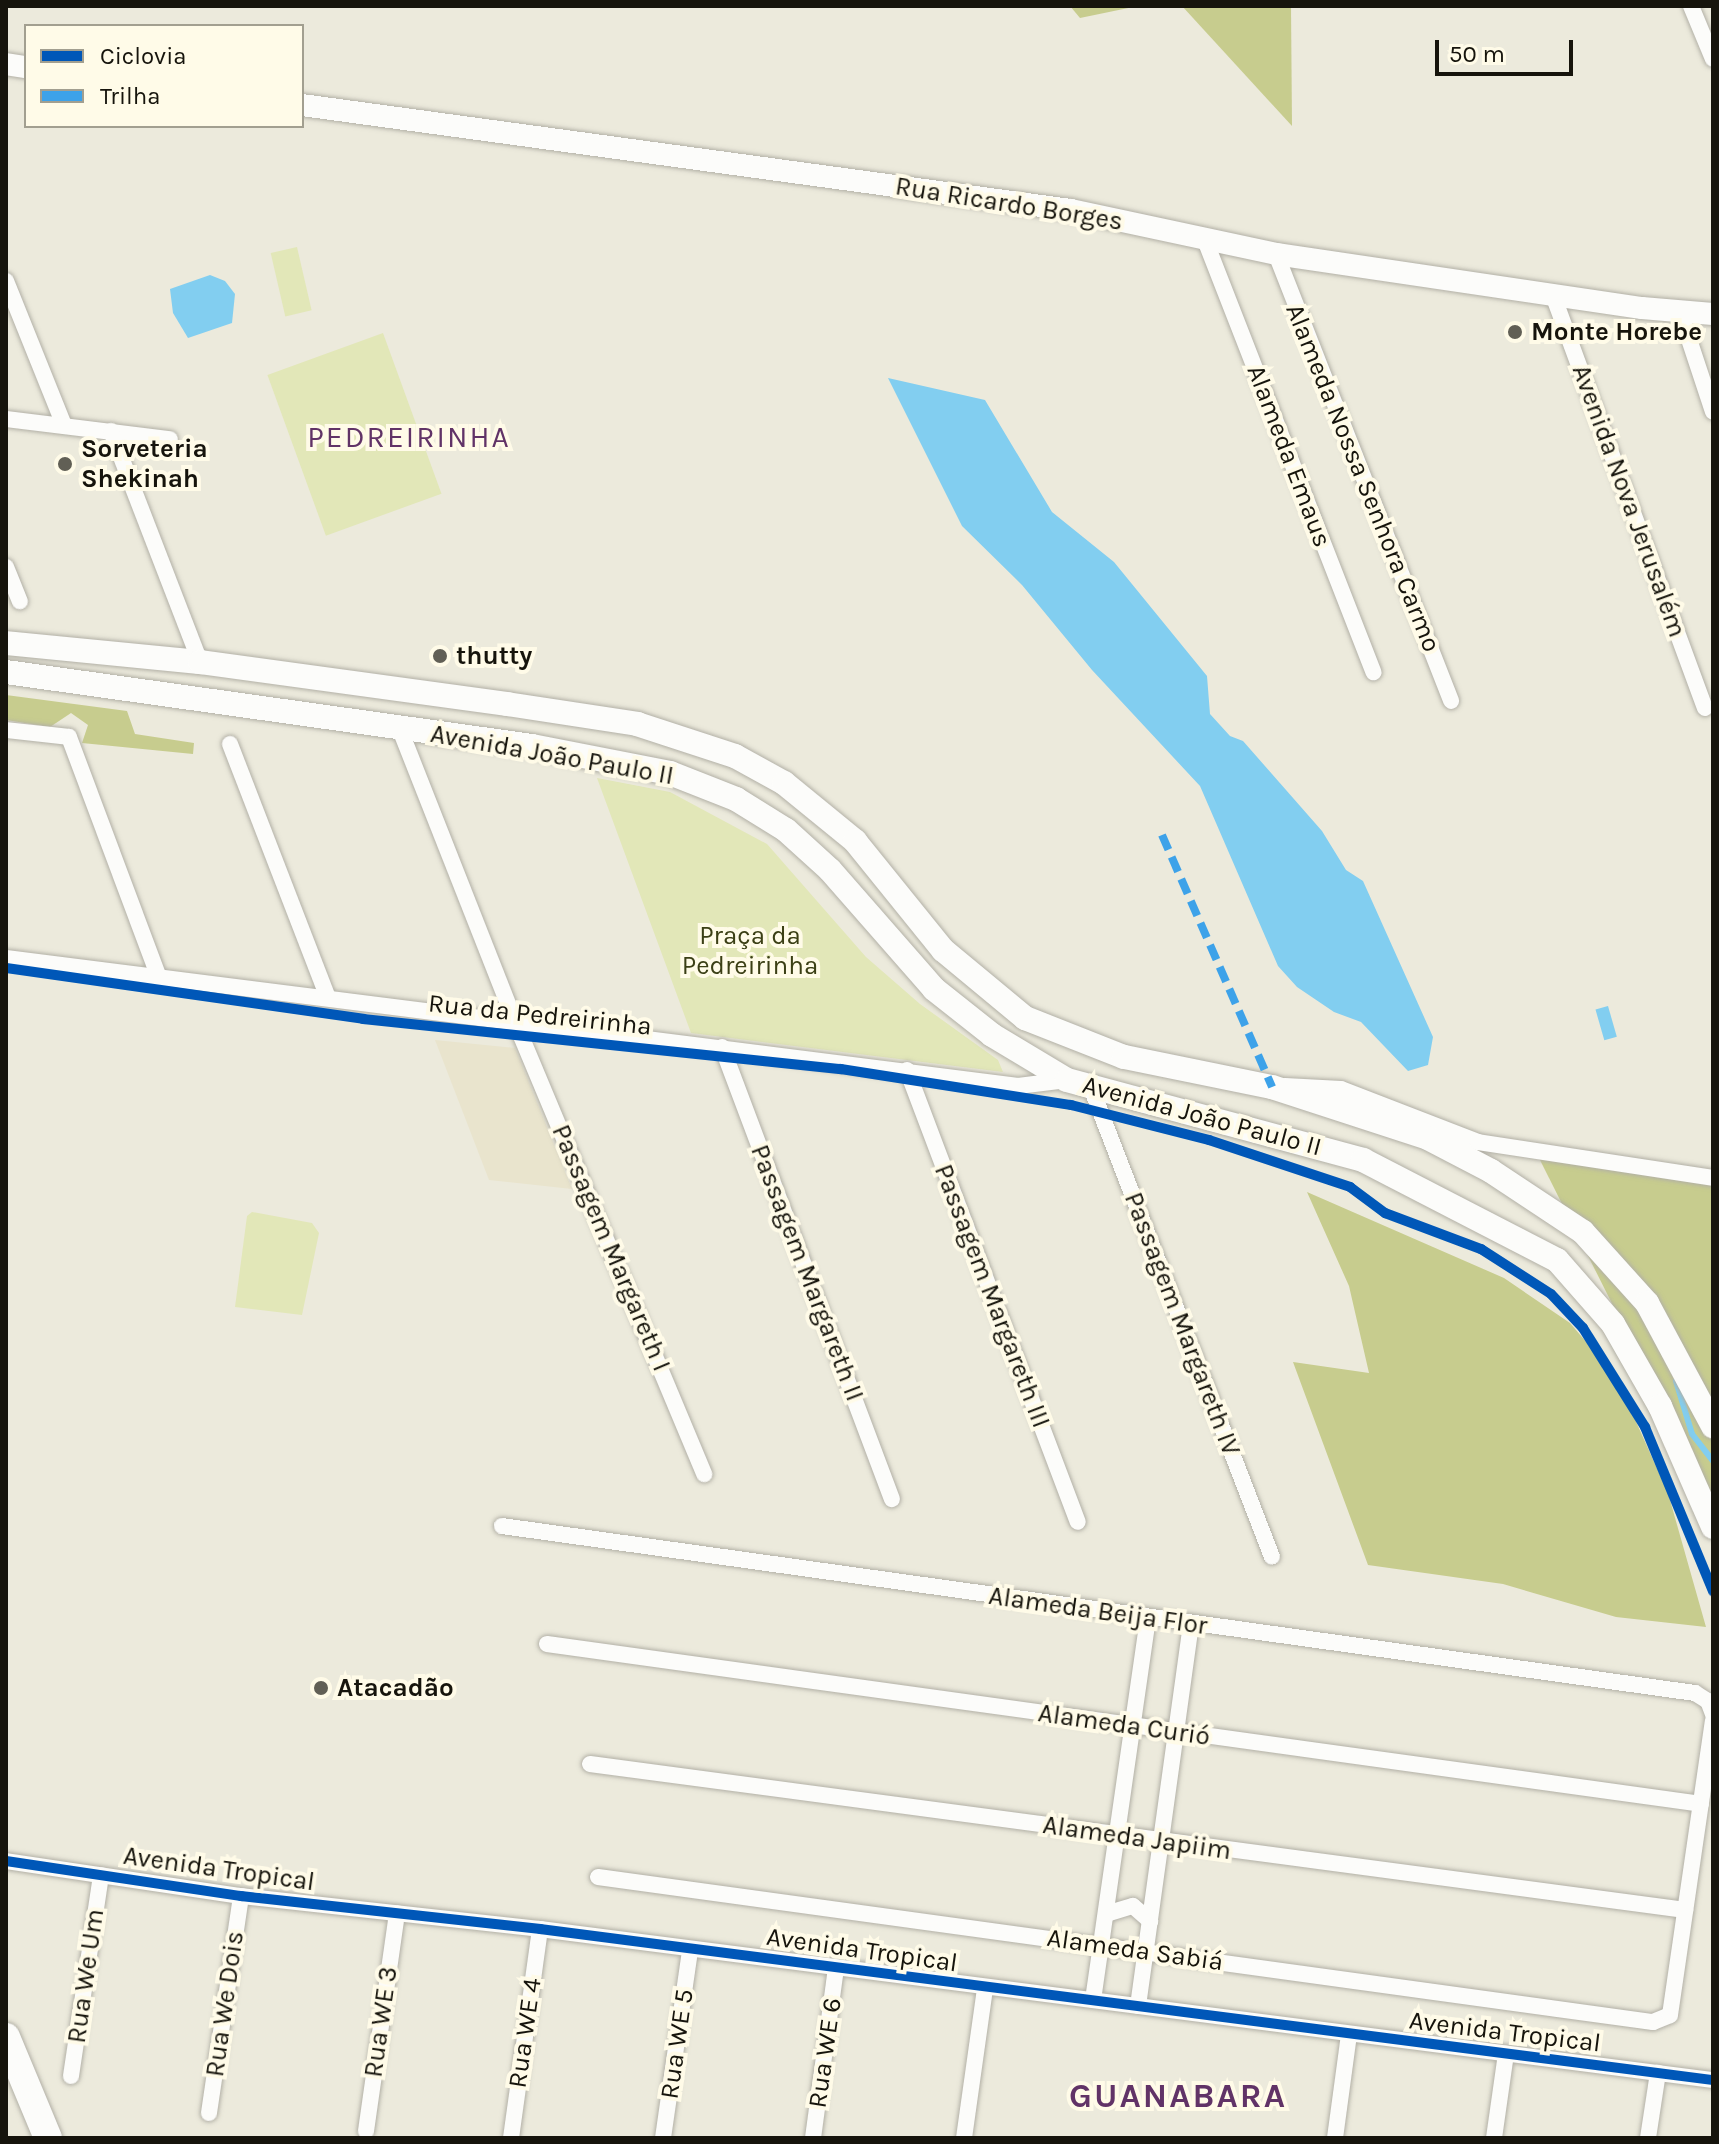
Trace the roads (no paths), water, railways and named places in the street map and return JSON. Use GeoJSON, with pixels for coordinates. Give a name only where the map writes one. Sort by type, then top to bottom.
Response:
{"type":"FeatureCollection","features":[{"type":"Feature","properties":{"kind":"highway"},"geometry":{"type":"LineString","coordinates":[[6,2037],[48,2138]]}},
{"type":"Feature","properties":{"kind":"main road","name":"Avenida João Paulo II"},"geometry":{"type":"LineString","coordinates":[[6,643],[200,662],[522,706],[690,737],[784,783],[855,841],[943,950],[1025,1018],[1124,1057],[1272,1087],[1428,1138],[1491,1171],[1583,1232],[1647,1303],[1713,1426]]}},
{"type":"Feature","properties":{"kind":"main road","name":"Avenida João Paulo II"},"geometry":{"type":"LineString","coordinates":[[6,672],[399,727],[670,773],[736,799],[786,830],[830,870],[934,989],[992,1035],[1067,1080],[1092,1090],[1280,1133],[1363,1160],[1557,1260],[1613,1324],[1684,1461],[1713,1527]]}},
{"type":"Feature","properties":{"kind":"street"},"geometry":{"type":"LineString","coordinates":[[1691,6],[1713,59]]}},
{"type":"Feature","properties":{"kind":"street","name":"Rua Ricardo Borges"},"geometry":{"type":"LineString","coordinates":[[304,105],[1071,210],[1276,254],[1553,295],[1713,314]]}},
{"type":"Feature","properties":{"kind":"street","name":"Alameda Emaus"},"geometry":{"type":"LineString","coordinates":[[1205,240],[1373,672]]}},
{"type":"Feature","properties":{"kind":"street","name":"Alameda Nossa Senhora Carmo"},"geometry":{"type":"LineString","coordinates":[[1276,254],[1451,701]]}},
{"type":"Feature","properties":{"kind":"street"},"geometry":{"type":"LineString","coordinates":[[6,281],[64,425]]}},
{"type":"Feature","properties":{"kind":"street","name":"Avenida Nova Jerusalém"},"geometry":{"type":"LineString","coordinates":[[1553,295],[1705,708]]}},
{"type":"Feature","properties":{"kind":"street"},"geometry":{"type":"LineString","coordinates":[[1680,312],[1713,412]]}},
{"type":"Feature","properties":{"kind":"street"},"geometry":{"type":"LineString","coordinates":[[6,419],[170,439]]}},
{"type":"Feature","properties":{"kind":"street"},"geometry":{"type":"LineString","coordinates":[[111,431],[200,662]]}},
{"type":"Feature","properties":{"kind":"street"},"geometry":{"type":"LineString","coordinates":[[6,567],[20,601]]}},
{"type":"Feature","properties":{"kind":"street","name":"Passagem Margareth I"},"geometry":{"type":"LineString","coordinates":[[399,727],[516,1024],[704,1474]]}},
{"type":"Feature","properties":{"kind":"street"},"geometry":{"type":"LineString","coordinates":[[6,730],[69,737],[160,980]]}},
{"type":"Feature","properties":{"kind":"street"},"geometry":{"type":"LineString","coordinates":[[230,744],[328,998]]}},
{"type":"Feature","properties":{"kind":"street","name":"Rua da Pedreirinha"},"geometry":{"type":"LineString","coordinates":[[6,958],[160,980],[328,998],[1035,1087],[1067,1080]]}},
{"type":"Feature","properties":{"kind":"street","name":"Passagem Margareth II"},"geometry":{"type":"LineString","coordinates":[[722,1047],[892,1499]]}},
{"type":"Feature","properties":{"kind":"street","name":"Passagem Margareth III"},"geometry":{"type":"LineString","coordinates":[[907,1070],[1078,1522]]}},
{"type":"Feature","properties":{"kind":"street"},"geometry":{"type":"LineString","coordinates":[[1272,1087],[1341,1089],[1478,1142],[1537,1154],[1713,1178]]}},
{"type":"Feature","properties":{"kind":"street","name":"Passagem Margareth IV"},"geometry":{"type":"LineString","coordinates":[[1092,1090],[1272,1557]]}},
{"type":"Feature","properties":{"kind":"street","name":"Alameda Beija Flor"},"geometry":{"type":"LineString","coordinates":[[502,1526],[1695,1693],[1708,1701],[1713,1714]]}},
{"type":"Feature","properties":{"kind":"street"},"geometry":{"type":"LineString","coordinates":[[1093,2000],[1148,1618]]}},
{"type":"Feature","properties":{"kind":"street"},"geometry":{"type":"LineString","coordinates":[[1138,2006],[1191,1624]]}},
{"type":"Feature","properties":{"kind":"street","name":"Alameda Curió"},"geometry":{"type":"LineString","coordinates":[[547,1644],[1701,1804]]}},
{"type":"Feature","properties":{"kind":"street"},"geometry":{"type":"LineString","coordinates":[[1685,1910],[1713,1721]]}},
{"type":"Feature","properties":{"kind":"street","name":"Alameda Japiim"},"geometry":{"type":"LineString","coordinates":[[590,1764],[1685,1910]]}},
{"type":"Feature","properties":{"kind":"street","name":"Avenida Tropical"},"geometry":{"type":"LineString","coordinates":[[6,1861],[241,1896],[540,1929],[985,1989],[1093,2000],[1713,2080]]}},
{"type":"Feature","properties":{"kind":"street","name":"Rua We Um"},"geometry":{"type":"LineString","coordinates":[[71,2076],[101,1875]]}},
{"type":"Feature","properties":{"kind":"street","name":"Alameda Sabiá"},"geometry":{"type":"LineString","coordinates":[[598,1877],[1653,2022],[1670,2015],[1685,1910]]}},
{"type":"Feature","properties":{"kind":"street","name":"Rua We Dois"},"geometry":{"type":"LineString","coordinates":[[209,2113],[241,1896]]}},
{"type":"Feature","properties":{"kind":"street"},"geometry":{"type":"LineString","coordinates":[[1106,1914],[1133,1906],[1150,1921]]}},
{"type":"Feature","properties":{"kind":"street","name":"Rua WE 3"},"geometry":{"type":"LineString","coordinates":[[366,2131],[397,1913]]}},
{"type":"Feature","properties":{"kind":"street","name":"Rua WE 4"},"geometry":{"type":"LineString","coordinates":[[511,2138],[540,1929]]}},
{"type":"Feature","properties":{"kind":"street","name":"Rua WE 5"},"geometry":{"type":"LineString","coordinates":[[663,2138],[690,1950]]}},
{"type":"Feature","properties":{"kind":"street","name":"Rua WE 6"},"geometry":{"type":"LineString","coordinates":[[813,2138],[836,1968]]}},
{"type":"Feature","properties":{"kind":"street"},"geometry":{"type":"LineString","coordinates":[[964,2138],[985,1989]]}},
{"type":"Feature","properties":{"kind":"street"},"geometry":{"type":"LineString","coordinates":[[1335,2138],[1349,2035]]}},
{"type":"Feature","properties":{"kind":"street"},"geometry":{"type":"LineString","coordinates":[[1494,2138],[1506,2054]]}},
{"type":"Feature","properties":{"kind":"street"},"geometry":{"type":"LineString","coordinates":[[1648,2138],[1658,2073]]}},
{"type":"Feature","properties":{"kind":"water"},"geometry":{"type":"Polygon","coordinates":[[[210,275],[225,281],[235,294],[232,323],[188,338],[173,313],[170,289],[210,275]]]}},
{"type":"Feature","properties":{"kind":"water"},"geometry":{"type":"Polygon","coordinates":[[[888,378],[985,400],[1052,512],[1114,562],[1207,676],[1210,714],[1230,736],[1243,741],[1322,831],[1346,870],[1363,881],[1433,1037],[1428,1065],[1408,1071],[1361,1022],[1334,1012],[1297,987],[1278,966],[1200,786],[1092,670],[1022,585],[962,526],[888,378]]]}},
{"type":"Feature","properties":{"kind":"water"},"geometry":{"type":"Polygon","coordinates":[[[1608,1006],[1617,1037],[1604,1040],[1596,1010],[1608,1006]]]}},
{"type":"Feature","properties":{"kind":"waterway"},"geometry":{"type":"LineString","coordinates":[[1676,1381],[1692,1434],[1713,1461]]}},
{"type":"Feature","properties":{"kind":"place","name":"Monte Horebe"},"geometry":{"type":"Point","coordinates":[1515,332]}},
{"type":"Feature","properties":{"kind":"place","name":"Sorveteria Shekinah"},"geometry":{"type":"Point","coordinates":[65,464]}},
{"type":"Feature","properties":{"kind":"place","name":"thutty"},"geometry":{"type":"Point","coordinates":[440,656]}},
{"type":"Feature","properties":{"kind":"place","name":"Atacadão"},"geometry":{"type":"Point","coordinates":[321,1688]}},
{"type":"Feature","properties":{"kind":"district","name":"PEDREIRINHA"},"geometry":{"type":"Point","coordinates":[409,437]}},
{"type":"Feature","properties":{"kind":"district","name":"GUANABARA"},"geometry":{"type":"Point","coordinates":[1178,2097]}},
{"type":"Feature","properties":{"kind":"park label","name":"Praça da Pedreirinha"},"geometry":{"type":"Point","coordinates":[750,951]}}]}
